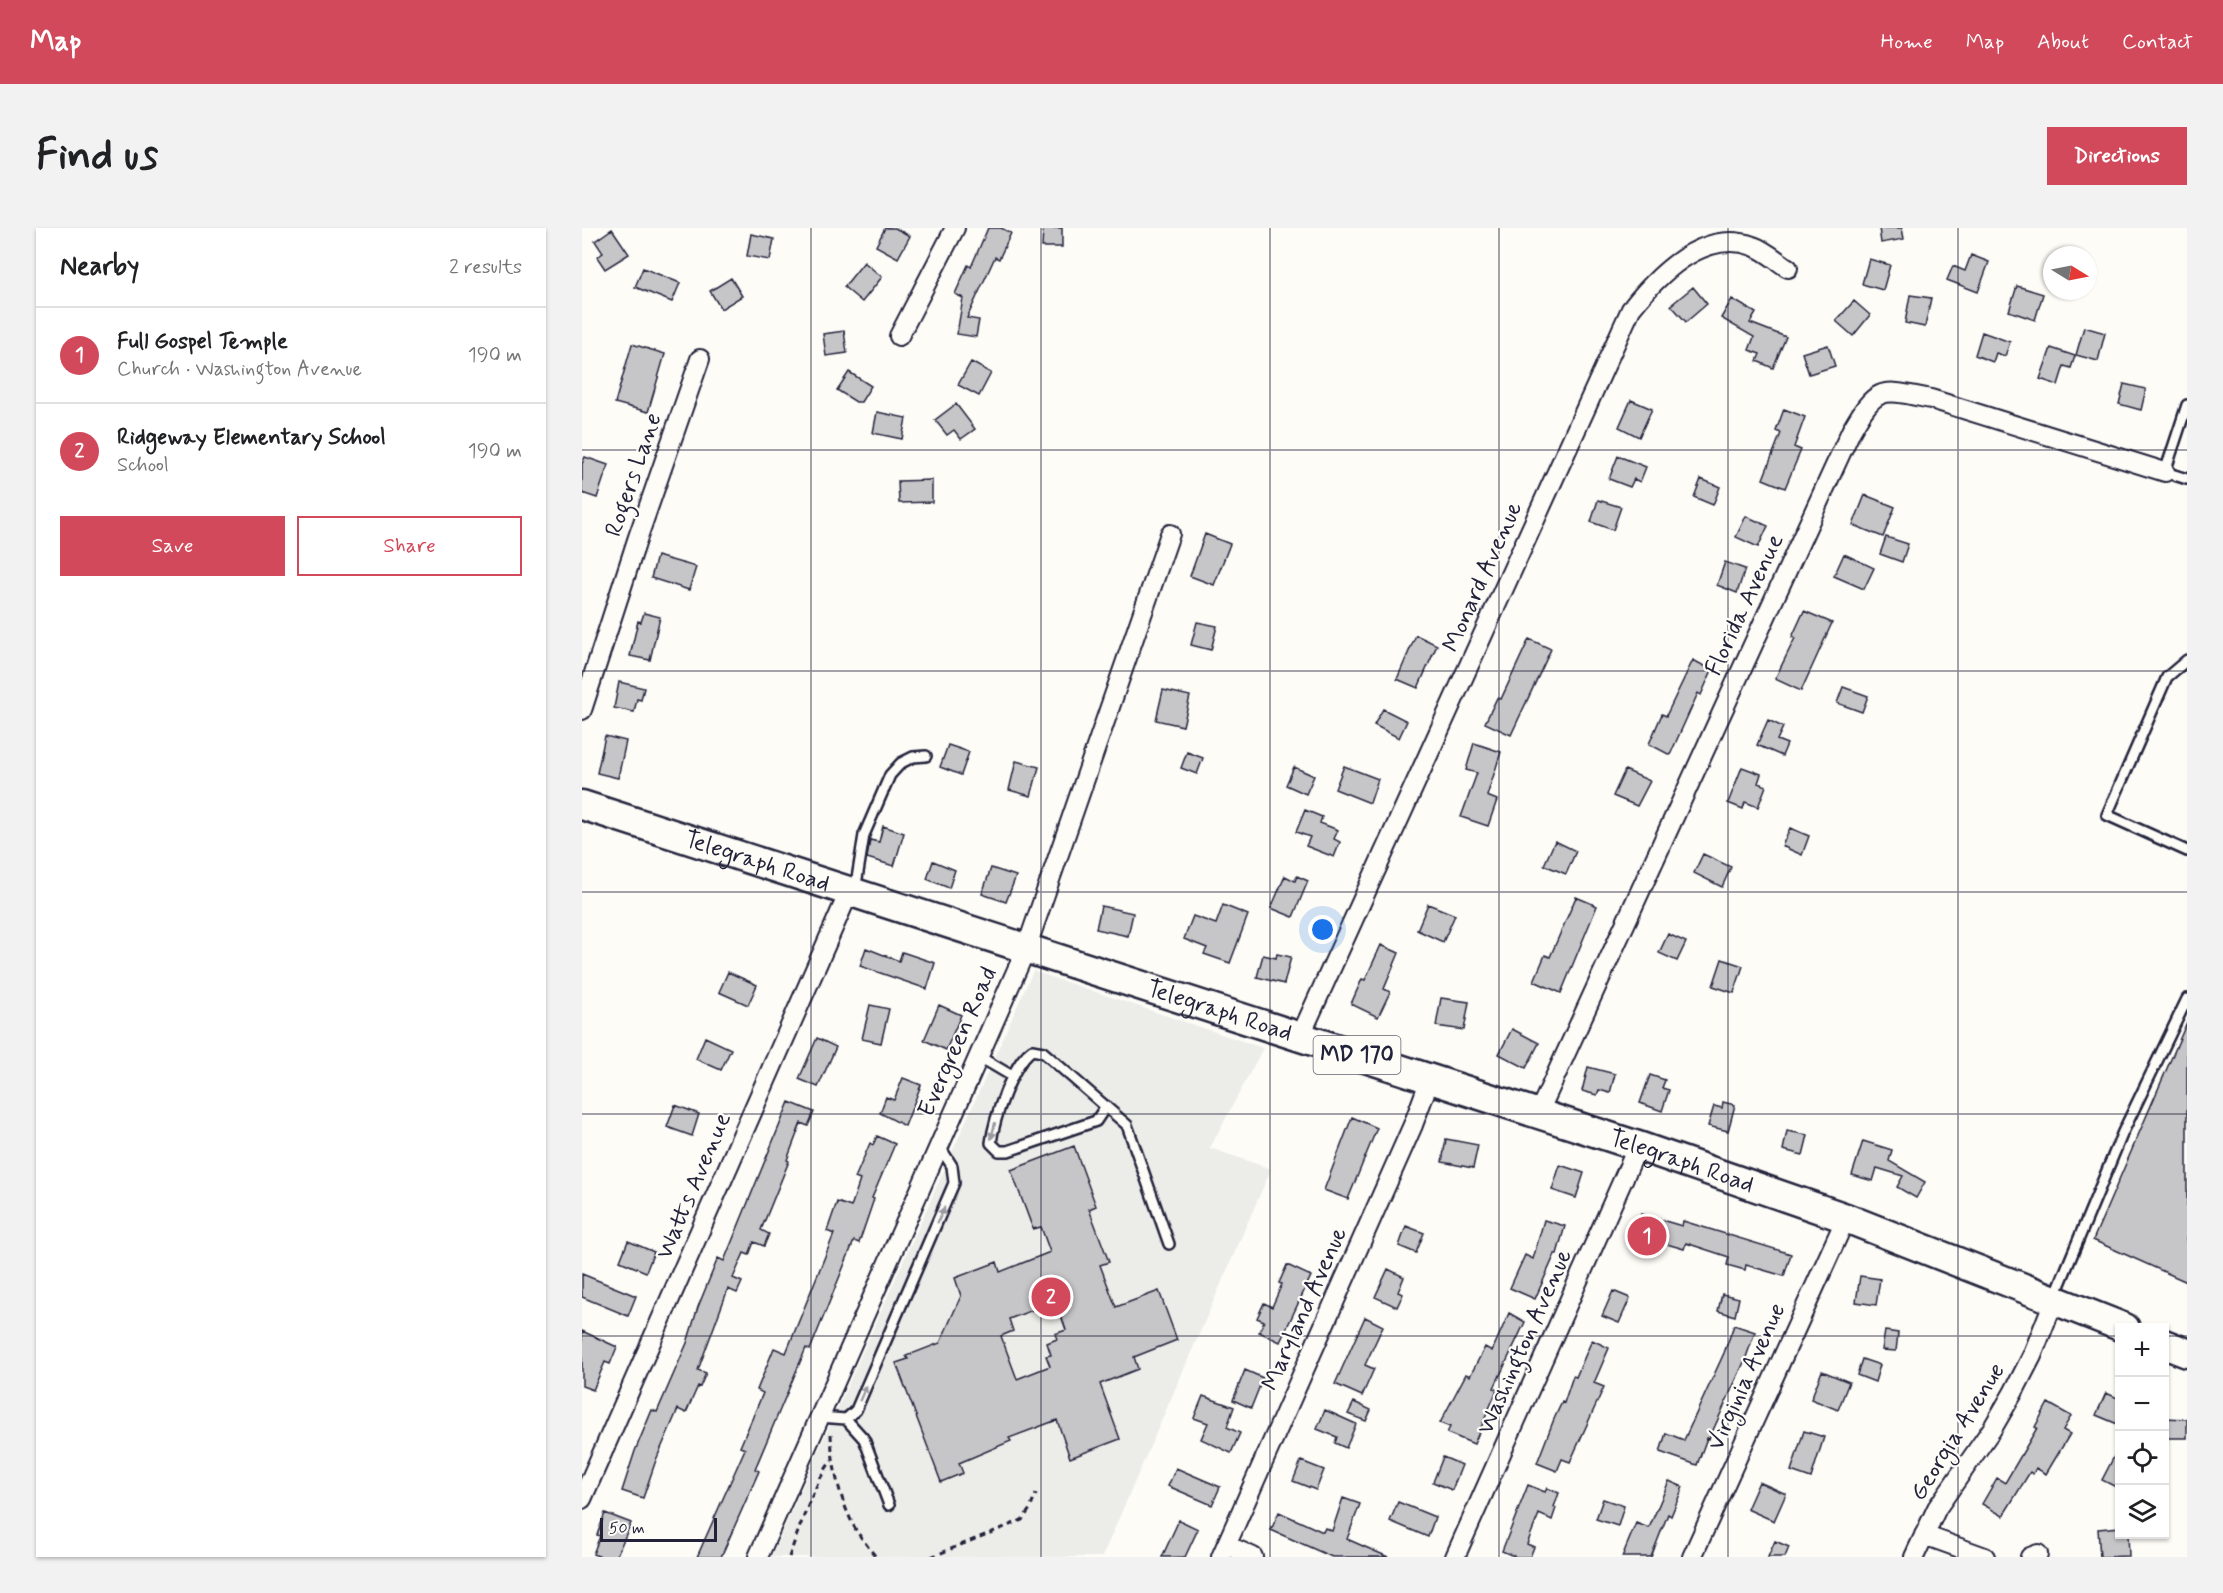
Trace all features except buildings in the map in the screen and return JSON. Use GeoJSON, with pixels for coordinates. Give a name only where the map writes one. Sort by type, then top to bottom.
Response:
{"type":"FeatureCollection","features":[{"type":"Feature","properties":{"kind":"main road","name":"Telegraph Road"},"geometry":{"type":"LineString","coordinates":[[582,805],[1638,1146],[1846,1218],[2115,1324]]}},
{"type":"Feature","properties":{"kind":"main road"},"geometry":{"type":"LineString","coordinates":[[2169,1346],[2187,1353]]}},
{"type":"Feature","properties":{"kind":"street"},"geometry":{"type":"LineString","coordinates":[[899,336],[955,228]]}},
{"type":"Feature","properties":{"kind":"street","name":"Monard Avenue"},"geometry":{"type":"LineString","coordinates":[[1300,1037],[1631,309],[1668,267],[1693,251],[1718,244],[1737,242],[1754,246],[1788,268]]}},
{"type":"Feature","properties":{"kind":"street","name":"Rogers Lane"},"geometry":{"type":"LineString","coordinates":[[582,710],[638,537],[700,359]]}},
{"type":"Feature","properties":{"kind":"street","name":"Florida Avenue"},"geometry":{"type":"LineString","coordinates":[[1538,1114],[1851,430],[1866,404],[1877,395],[1892,392],[1921,397],[2165,472]]}},
{"type":"Feature","properties":{"kind":"street","name":"Evergreen Road"},"geometry":{"type":"LineString","coordinates":[[758,1557],[1026,949],[1170,534]]}},
{"type":"Feature","properties":{"kind":"street","name":"Watts Avenue"},"geometry":{"type":"LineString","coordinates":[[582,1499],[852,892]]}},
{"type":"Feature","properties":{"kind":"street","name":"Maryland Avenue"},"geometry":{"type":"LineString","coordinates":[[1224,1551],[1413,1125],[1430,1079]]}},
{"type":"Feature","properties":{"kind":"street","name":"Washington Avenue"},"geometry":{"type":"LineString","coordinates":[[1455,1557],[1638,1146]]}},
{"type":"Feature","properties":{"kind":"street","name":"Virginia Avenue"},"geometry":{"type":"LineString","coordinates":[[1692,1557],[1846,1218]]}},
{"type":"Feature","properties":{"kind":"street","name":"Georgia Avenue"},"geometry":{"type":"LineString","coordinates":[[1914,1557],[1937,1508],[1992,1429],[2013,1393],[2032,1356],[2055,1299]]}},
{"type":"Feature","properties":{"kind":"street"},"geometry":{"type":"LineString","coordinates":[[1924,1535],[1984,1557]]}},
{"type":"Feature","properties":{"kind":"street"},"geometry":{"type":"LineString","coordinates":[[1224,1551],[1253,1557]]}},
{"type":"Feature","properties":{"kind":"lane"},"geometry":{"type":"LineString","coordinates":[[2187,405],[2165,472],[2187,479]]}},
{"type":"Feature","properties":{"kind":"lane"},"geometry":{"type":"LineString","coordinates":[[2187,660],[2167,677],[2107,815],[2187,851]]}},
{"type":"Feature","properties":{"kind":"lane"},"geometry":{"type":"LineString","coordinates":[[852,892],[864,835],[890,775],[901,763],[913,757],[926,756]]}},
{"type":"Feature","properties":{"kind":"lane"},"geometry":{"type":"LineString","coordinates":[[2055,1299],[2123,1132],[2187,999]]}},
{"type":"Feature","properties":{"kind":"lane"},"geometry":{"type":"LineString","coordinates":[[1106,1106],[1096,1121],[1008,1151],[999,1151],[991,1143],[993,1129],[1012,1076],[1025,1056],[1032,1050],[1043,1052],[1106,1106],[1127,1125],[1169,1244]]}},
{"type":"Feature","properties":{"kind":"lane"},"geometry":{"type":"LineString","coordinates":[[978,1056],[1012,1076]]}},
{"type":"Feature","properties":{"kind":"lane"},"geometry":{"type":"LineString","coordinates":[[846,1419],[856,1410],[954,1183],[952,1166],[939,1146]]}},
{"type":"Feature","properties":{"kind":"lane"},"geometry":{"type":"LineString","coordinates":[[819,1417],[846,1419],[864,1439],[889,1505]]}},
{"type":"Feature","properties":{"kind":"path"},"geometry":{"type":"LineString","coordinates":[[831,1433],[832,1461],[843,1497],[856,1530],[876,1557]]}},
{"type":"Feature","properties":{"kind":"path"},"geometry":{"type":"LineString","coordinates":[[789,1557],[814,1493],[827,1465],[832,1461]]}},
{"type":"Feature","properties":{"kind":"path"},"geometry":{"type":"LineString","coordinates":[[931,1557],[1022,1520],[1030,1509],[1036,1494]]}},
{"type":"Feature","properties":{"kind":"shaded area"},"geometry":{"type":"Polygon","coordinates":[[[1033,971],[1263,1048],[1210,1148],[1271,1169],[1102,1557],[771,1557],[1033,971]]]}},
{"type":"Feature","properties":{"kind":"place","name":"Full Gospel Temple"},"geometry":{"type":"Point","coordinates":[1647,1236]}},
{"type":"Feature","properties":{"kind":"place","name":"Ridgeway Elementary School"},"geometry":{"type":"Point","coordinates":[1051,1297]}}]}
